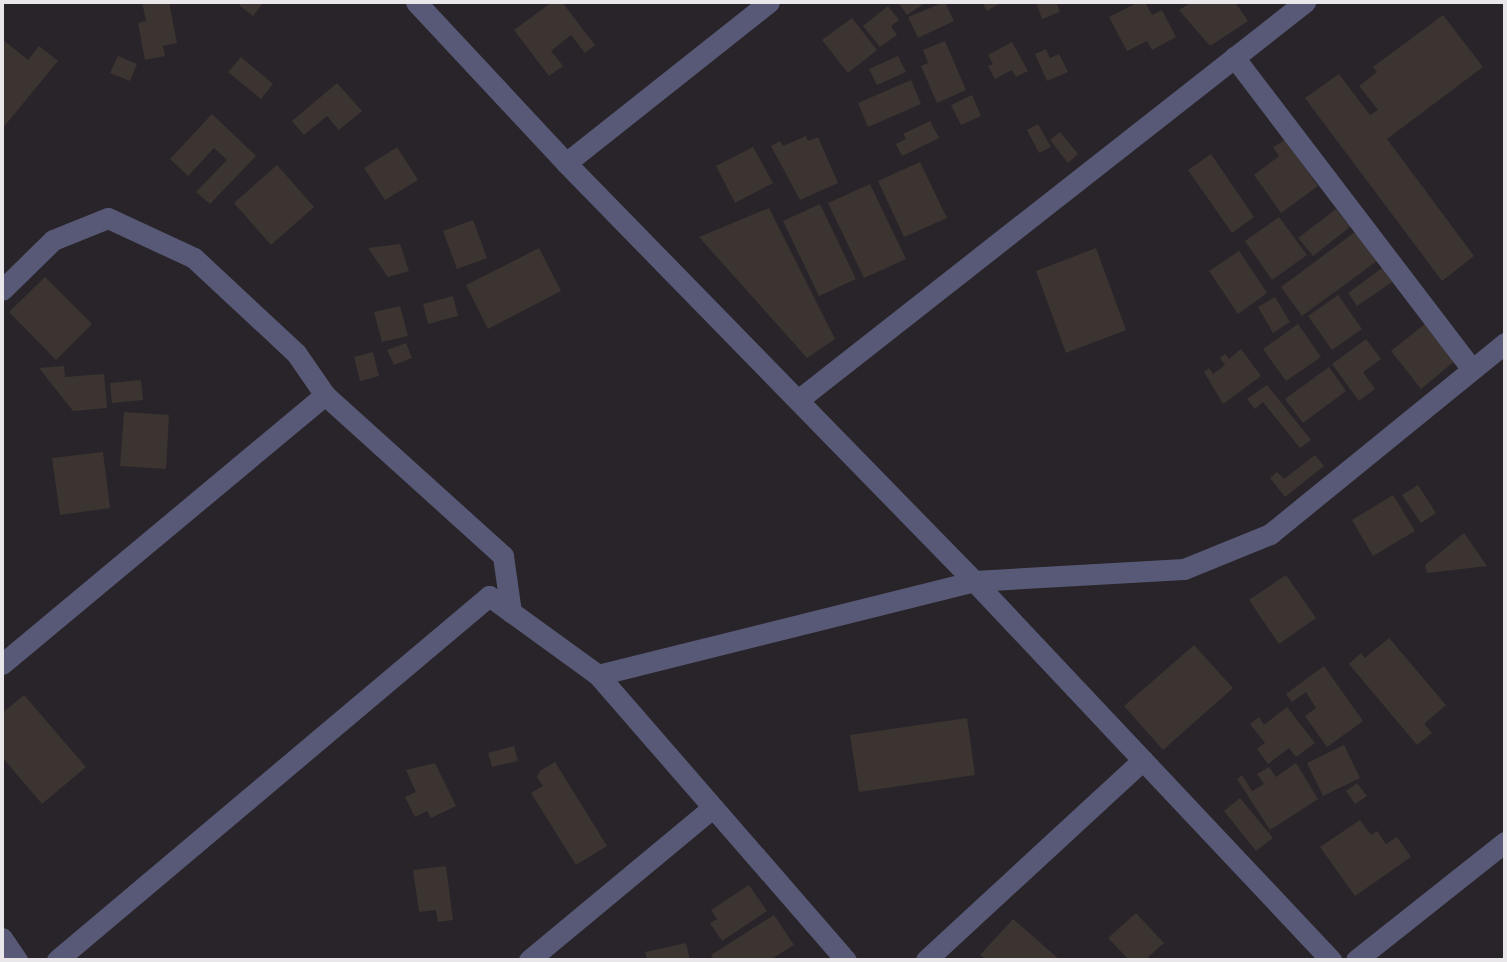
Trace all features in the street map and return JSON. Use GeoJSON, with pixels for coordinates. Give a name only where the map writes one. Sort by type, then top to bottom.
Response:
{"type":"FeatureCollection","features":[{"type":"Feature","properties":{"kind":"street"},"geometry":{"type":"LineString","coordinates":[[416,2],[566,163],[974,581],[1331,960]]}},
{"type":"Feature","properties":{"kind":"street"},"geometry":{"type":"LineString","coordinates":[[566,163],[769,2]]}},
{"type":"Feature","properties":{"kind":"street"},"geometry":{"type":"LineString","coordinates":[[798,400],[1305,2]]}},
{"type":"Feature","properties":{"kind":"street"},"geometry":{"type":"LineString","coordinates":[[1234,57],[1470,367]]}},
{"type":"Feature","properties":{"kind":"street"},"geometry":{"type":"LineString","coordinates":[[2,290],[53,240],[108,218],[194,258],[296,353],[325,395],[503,556],[511,612]]}},
{"type":"Feature","properties":{"kind":"street"},"geometry":{"type":"LineString","coordinates":[[598,675],[974,581],[1184,569],[1270,534],[1470,367],[1505,343]]}},
{"type":"Feature","properties":{"kind":"street"},"geometry":{"type":"LineString","coordinates":[[2,664],[325,395]]}},
{"type":"Feature","properties":{"kind":"street"},"geometry":{"type":"LineString","coordinates":[[57,960],[489,596],[598,675],[846,960]]}},
{"type":"Feature","properties":{"kind":"street"},"geometry":{"type":"LineString","coordinates":[[926,960],[1143,760]]}},
{"type":"Feature","properties":{"kind":"street"},"geometry":{"type":"LineString","coordinates":[[529,960],[713,807]]}},
{"type":"Feature","properties":{"kind":"street"},"geometry":{"type":"LineString","coordinates":[[1356,960],[1505,842]]}},
{"type":"Feature","properties":{"kind":"street"},"geometry":{"type":"LineString","coordinates":[[2,938],[17,960]]}},
{"type":"Feature","properties":{"kind":"building"},"geometry":{"type":"Polygon","coordinates":[[[142,2],[169,2],[177,43],[163,46],[165,56],[145,60],[138,23],[146,21],[142,2]]]}},
{"type":"Feature","properties":{"kind":"building"},"geometry":{"type":"Polygon","coordinates":[[[242,2],[263,3],[253,16],[239,5],[242,2]]]}},
{"type":"Feature","properties":{"kind":"building"},"geometry":{"type":"Polygon","coordinates":[[[552,2],[562,2],[595,45],[585,53],[571,35],[551,51],[563,66],[549,76],[514,30],[552,2]]]}},
{"type":"Feature","properties":{"kind":"building"},"geometry":{"type":"Polygon","coordinates":[[[898,2],[927,2],[907,15],[898,2]]]}},
{"type":"Feature","properties":{"kind":"building"},"geometry":{"type":"Polygon","coordinates":[[[945,2],[954,21],[918,38],[908,17],[945,2]]]}},
{"type":"Feature","properties":{"kind":"building"},"geometry":{"type":"Polygon","coordinates":[[[982,2],[1002,2],[987,11],[982,2]]]}},
{"type":"Feature","properties":{"kind":"building"},"geometry":{"type":"Polygon","coordinates":[[[1036,2],[1056,2],[1060,12],[1042,19],[1036,2]]]}},
{"type":"Feature","properties":{"kind":"building"},"geometry":{"type":"Polygon","coordinates":[[[1139,2],[1145,2],[1152,15],[1162,10],[1176,37],[1152,50],[1147,41],[1127,51],[1109,17],[1139,2]]]}},
{"type":"Feature","properties":{"kind":"building"},"geometry":{"type":"Polygon","coordinates":[[[1192,2],[1235,2],[1248,21],[1210,46],[1179,10],[1192,2]]]}},
{"type":"Feature","properties":{"kind":"building"},"geometry":{"type":"Polygon","coordinates":[[[888,6],[899,20],[891,26],[897,35],[880,47],[863,26],[888,6]]]}},
{"type":"Feature","properties":{"kind":"building"},"geometry":{"type":"Polygon","coordinates":[[[1443,15],[1483,67],[1387,139],[1474,256],[1442,281],[1305,98],[1339,74],[1370,115],[1378,110],[1359,86],[1377,72],[1373,67],[1443,15]]]}},
{"type":"Feature","properties":{"kind":"building"},"geometry":{"type":"Polygon","coordinates":[[[852,18],[877,50],[848,73],[822,40],[852,18]]]}},
{"type":"Feature","properties":{"kind":"building"},"geometry":{"type":"Polygon","coordinates":[[[2,39],[28,60],[39,46],[58,61],[2,129],[2,39]]]}},
{"type":"Feature","properties":{"kind":"building"},"geometry":{"type":"Polygon","coordinates":[[[945,41],[966,90],[937,103],[921,66],[928,63],[923,50],[945,41]]]}},
{"type":"Feature","properties":{"kind":"building"},"geometry":{"type":"Polygon","coordinates":[[[1012,42],[1028,71],[1016,77],[1012,70],[995,79],[988,66],[993,64],[988,55],[1012,42]]]}},
{"type":"Feature","properties":{"kind":"building"},"geometry":{"type":"Polygon","coordinates":[[[1046,49],[1050,58],[1059,54],[1068,72],[1047,81],[1035,54],[1046,49]]]}},
{"type":"Feature","properties":{"kind":"building"},"geometry":{"type":"Polygon","coordinates":[[[118,56],[137,64],[130,81],[110,73],[118,56]]]}},
{"type":"Feature","properties":{"kind":"building"},"geometry":{"type":"Polygon","coordinates":[[[898,56],[906,72],[877,85],[869,69],[898,56]]]}},
{"type":"Feature","properties":{"kind":"building"},"geometry":{"type":"Polygon","coordinates":[[[241,57],[273,84],[261,99],[228,72],[241,57]]]}},
{"type":"Feature","properties":{"kind":"building"},"geometry":{"type":"Polygon","coordinates":[[[911,80],[921,104],[868,127],[858,103],[911,80]]]}},
{"type":"Feature","properties":{"kind":"building"},"geometry":{"type":"Polygon","coordinates":[[[337,83],[362,111],[339,130],[327,116],[304,135],[292,121],[337,83]]]}},
{"type":"Feature","properties":{"kind":"building"},"geometry":{"type":"Polygon","coordinates":[[[972,95],[981,116],[961,125],[951,105],[972,95]]]}},
{"type":"Feature","properties":{"kind":"building"},"geometry":{"type":"Polygon","coordinates":[[[212,114],[256,156],[210,204],[196,192],[227,160],[214,148],[188,176],[170,159],[212,114]]]}},
{"type":"Feature","properties":{"kind":"building"},"geometry":{"type":"Polygon","coordinates":[[[930,121],[939,138],[902,156],[896,144],[906,139],[903,134],[930,121]]]}},
{"type":"Feature","properties":{"kind":"building"},"geometry":{"type":"Polygon","coordinates":[[[1038,124],[1051,147],[1039,153],[1027,130],[1038,124]]]}},
{"type":"Feature","properties":{"kind":"building"},"geometry":{"type":"Polygon","coordinates":[[[1060,132],[1078,154],[1068,163],[1050,140],[1060,132]]]}},
{"type":"Feature","properties":{"kind":"building"},"geometry":{"type":"Polygon","coordinates":[[[806,136],[808,141],[818,137],[838,183],[800,200],[771,146],[780,141],[783,146],[806,136]]]}},
{"type":"Feature","properties":{"kind":"building"},"geometry":{"type":"Polygon","coordinates":[[[1285,140],[1318,186],[1281,213],[1254,175],[1279,156],[1273,147],[1285,140]]]}},
{"type":"Feature","properties":{"kind":"building"},"geometry":{"type":"Polygon","coordinates":[[[397,147],[418,180],[385,200],[364,168],[397,147]]]}},
{"type":"Feature","properties":{"kind":"building"},"geometry":{"type":"Polygon","coordinates":[[[753,147],[773,183],[735,203],[716,166],[753,147]]]}},
{"type":"Feature","properties":{"kind":"building"},"geometry":{"type":"Polygon","coordinates":[[[1211,154],[1254,217],[1232,233],[1188,170],[1211,154]]]}},
{"type":"Feature","properties":{"kind":"building"},"geometry":{"type":"Polygon","coordinates":[[[920,162],[947,218],[904,237],[878,181],[920,162]]]}},
{"type":"Feature","properties":{"kind":"building"},"geometry":{"type":"Polygon","coordinates":[[[277,165],[314,207],[271,245],[234,203],[277,165]]]}},
{"type":"Feature","properties":{"kind":"building"},"geometry":{"type":"Polygon","coordinates":[[[870,184],[906,259],[864,278],[828,203],[870,184]]]}},
{"type":"Feature","properties":{"kind":"building"},"geometry":{"type":"Polygon","coordinates":[[[820,204],[856,279],[819,296],[783,221],[820,204]]]}},
{"type":"Feature","properties":{"kind":"building"},"geometry":{"type":"Polygon","coordinates":[[[769,208],[835,339],[807,358],[699,237],[769,208]]]}},
{"type":"Feature","properties":{"kind":"building"},"geometry":{"type":"Polygon","coordinates":[[[1336,209],[1350,227],[1313,256],[1298,238],[1336,209]]]}},
{"type":"Feature","properties":{"kind":"building"},"geometry":{"type":"Polygon","coordinates":[[[1279,217],[1307,255],[1272,280],[1245,241],[1279,217]]]}},
{"type":"Feature","properties":{"kind":"building"},"geometry":{"type":"Polygon","coordinates":[[[473,220],[487,258],[457,269],[443,231],[473,220]]]}},
{"type":"Feature","properties":{"kind":"building"},"geometry":{"type":"Polygon","coordinates":[[[1355,232],[1377,261],[1302,316],[1281,287],[1355,232]]]}},
{"type":"Feature","properties":{"kind":"building"},"geometry":{"type":"Polygon","coordinates":[[[400,244],[409,271],[388,277],[368,248],[400,244]]]}},
{"type":"Feature","properties":{"kind":"building"},"geometry":{"type":"Polygon","coordinates":[[[539,248],[561,291],[488,329],[466,285],[539,248]]]}},
{"type":"Feature","properties":{"kind":"building"},"geometry":{"type":"Polygon","coordinates":[[[1096,248],[1126,330],[1066,353],[1036,271],[1096,248]]]}},
{"type":"Feature","properties":{"kind":"building"},"geometry":{"type":"Polygon","coordinates":[[[1239,251],[1267,293],[1238,314],[1209,271],[1239,251]]]}},
{"type":"Feature","properties":{"kind":"building"},"geometry":{"type":"Polygon","coordinates":[[[1382,268],[1392,282],[1357,306],[1348,293],[1382,268]]]}},
{"type":"Feature","properties":{"kind":"building"},"geometry":{"type":"Polygon","coordinates":[[[45,277],[92,324],[56,360],[9,312],[45,277]]]}},
{"type":"Feature","properties":{"kind":"building"},"geometry":{"type":"Polygon","coordinates":[[[1338,295],[1362,329],[1332,350],[1308,316],[1338,295]]]}},
{"type":"Feature","properties":{"kind":"building"},"geometry":{"type":"Polygon","coordinates":[[[453,296],[458,316],[428,324],[423,304],[453,296]]]}},
{"type":"Feature","properties":{"kind":"building"},"geometry":{"type":"Polygon","coordinates":[[[1275,297],[1290,322],[1273,333],[1258,307],[1275,297]]]}},
{"type":"Feature","properties":{"kind":"building"},"geometry":{"type":"Polygon","coordinates":[[[400,306],[408,336],[382,342],[374,312],[400,306]]]}},
{"type":"Feature","properties":{"kind":"building"},"geometry":{"type":"Polygon","coordinates":[[[1426,323],[1456,360],[1421,389],[1391,351],[1426,323]]]}},
{"type":"Feature","properties":{"kind":"building"},"geometry":{"type":"Polygon","coordinates":[[[1298,324],[1321,357],[1286,381],[1263,349],[1298,324]]]}},
{"type":"Feature","properties":{"kind":"building"},"geometry":{"type":"Polygon","coordinates":[[[1366,339],[1381,359],[1363,372],[1375,389],[1359,401],[1332,364],[1366,339]]]}},
{"type":"Feature","properties":{"kind":"building"},"geometry":{"type":"Polygon","coordinates":[[[406,343],[412,358],[394,365],[387,350],[406,343]]]}},
{"type":"Feature","properties":{"kind":"building"},"geometry":{"type":"Polygon","coordinates":[[[1241,349],[1261,376],[1223,404],[1204,372],[1209,368],[1213,374],[1225,365],[1220,358],[1225,354],[1229,359],[1241,349]]]}},
{"type":"Feature","properties":{"kind":"building"},"geometry":{"type":"Polygon","coordinates":[[[373,352],[379,376],[360,381],[354,357],[373,352]]]}},
{"type":"Feature","properties":{"kind":"building"},"geometry":{"type":"Polygon","coordinates":[[[64,366],[65,377],[104,374],[107,408],[73,411],[39,368],[64,366]]]}},
{"type":"Feature","properties":{"kind":"building"},"geometry":{"type":"Polygon","coordinates":[[[1329,367],[1346,391],[1303,423],[1285,399],[1329,367]]]}},
{"type":"Feature","properties":{"kind":"building"},"geometry":{"type":"Polygon","coordinates":[[[141,380],[143,400],[112,403],[110,383],[141,380]]]}},
{"type":"Feature","properties":{"kind":"building"},"geometry":{"type":"Polygon","coordinates":[[[1267,385],[1311,440],[1300,448],[1263,402],[1255,409],[1247,399],[1267,385]]]}},
{"type":"Feature","properties":{"kind":"building"},"geometry":{"type":"Polygon","coordinates":[[[124,412],[169,415],[166,469],[120,466],[124,412]]]}},
{"type":"Feature","properties":{"kind":"building"},"geometry":{"type":"Polygon","coordinates":[[[103,452],[110,508],[60,515],[52,458],[103,452]]]}},
{"type":"Feature","properties":{"kind":"building"},"geometry":{"type":"Polygon","coordinates":[[[1315,455],[1324,466],[1285,497],[1270,478],[1277,472],[1284,479],[1315,455]]]}},
{"type":"Feature","properties":{"kind":"building"},"geometry":{"type":"Polygon","coordinates":[[[1418,485],[1436,513],[1421,523],[1402,495],[1418,485]]]}},
{"type":"Feature","properties":{"kind":"building"},"geometry":{"type":"Polygon","coordinates":[[[1393,495],[1415,531],[1373,556],[1352,520],[1393,495]]]}},
{"type":"Feature","properties":{"kind":"building"},"geometry":{"type":"Polygon","coordinates":[[[1464,533],[1487,566],[1427,573],[1425,565],[1464,533]]]}},
{"type":"Feature","properties":{"kind":"building"},"geometry":{"type":"Polygon","coordinates":[[[1286,575],[1316,618],[1279,644],[1249,600],[1286,575]]]}},
{"type":"Feature","properties":{"kind":"building"},"geometry":{"type":"Polygon","coordinates":[[[1389,638],[1446,705],[1424,724],[1432,733],[1417,745],[1349,664],[1361,653],[1365,658],[1389,638]]]}},
{"type":"Feature","properties":{"kind":"building"},"geometry":{"type":"Polygon","coordinates":[[[1194,645],[1233,688],[1163,750],[1124,706],[1194,645]]]}},
{"type":"Feature","properties":{"kind":"building"},"geometry":{"type":"Polygon","coordinates":[[[1324,666],[1363,721],[1327,747],[1305,716],[1316,708],[1306,692],[1292,702],[1286,694],[1324,666]]]}},
{"type":"Feature","properties":{"kind":"building"},"geometry":{"type":"Polygon","coordinates":[[[24,695],[86,767],[42,804],[2,757],[2,713],[24,695]]]}},
{"type":"Feature","properties":{"kind":"building"},"geometry":{"type":"Polygon","coordinates":[[[1287,707],[1315,743],[1296,757],[1289,748],[1268,764],[1257,749],[1265,743],[1250,724],[1259,717],[1264,725],[1287,707]]]}},
{"type":"Feature","properties":{"kind":"building"},"geometry":{"type":"Polygon","coordinates":[[[967,718],[975,775],[859,792],[850,735],[967,718]]]}},
{"type":"Feature","properties":{"kind":"building"},"geometry":{"type":"Polygon","coordinates":[[[1344,745],[1360,778],[1323,796],[1307,763],[1344,745]]]}},
{"type":"Feature","properties":{"kind":"building"},"geometry":{"type":"Polygon","coordinates":[[[514,746],[518,761],[492,767],[488,753],[514,746]]]}},
{"type":"Feature","properties":{"kind":"building"},"geometry":{"type":"Polygon","coordinates":[[[555,762],[607,846],[576,865],[531,793],[543,786],[537,777],[540,771],[555,762]]]}},
{"type":"Feature","properties":{"kind":"building"},"geometry":{"type":"Polygon","coordinates":[[[435,763],[456,806],[431,818],[427,811],[415,817],[405,797],[416,792],[406,770],[435,763]]]}},
{"type":"Feature","properties":{"kind":"building"},"geometry":{"type":"Polygon","coordinates":[[[1296,763],[1318,799],[1270,830],[1237,779],[1242,775],[1252,791],[1264,784],[1257,774],[1269,767],[1276,777],[1296,763]]]}},
{"type":"Feature","properties":{"kind":"building"},"geometry":{"type":"Polygon","coordinates":[[[1357,783],[1367,796],[1355,804],[1346,791],[1357,783]]]}},
{"type":"Feature","properties":{"kind":"building"},"geometry":{"type":"Polygon","coordinates":[[[1240,798],[1273,838],[1256,851],[1224,811],[1240,798]]]}},
{"type":"Feature","properties":{"kind":"building"},"geometry":{"type":"Polygon","coordinates":[[[1360,820],[1371,835],[1377,831],[1386,844],[1397,837],[1411,857],[1355,896],[1320,847],[1360,820]]]}},
{"type":"Feature","properties":{"kind":"building"},"geometry":{"type":"Polygon","coordinates":[[[446,866],[453,920],[438,922],[436,910],[419,912],[413,870],[446,866]]]}},
{"type":"Feature","properties":{"kind":"building"},"geometry":{"type":"Polygon","coordinates":[[[749,885],[767,911],[722,941],[710,923],[717,919],[711,910],[749,885]]]}},
{"type":"Feature","properties":{"kind":"building"},"geometry":{"type":"Polygon","coordinates":[[[1136,913],[1164,943],[1145,960],[1129,960],[1108,938],[1136,913]]]}},
{"type":"Feature","properties":{"kind":"building"},"geometry":{"type":"Polygon","coordinates":[[[774,915],[794,945],[770,960],[714,960],[711,955],[774,915]]]}},
{"type":"Feature","properties":{"kind":"building"},"geometry":{"type":"Polygon","coordinates":[[[1013,919],[1060,960],[987,960],[980,955],[1013,919]]]}},
{"type":"Feature","properties":{"kind":"building"},"geometry":{"type":"Polygon","coordinates":[[[686,943],[690,960],[647,960],[645,952],[686,943]]]}}]}
